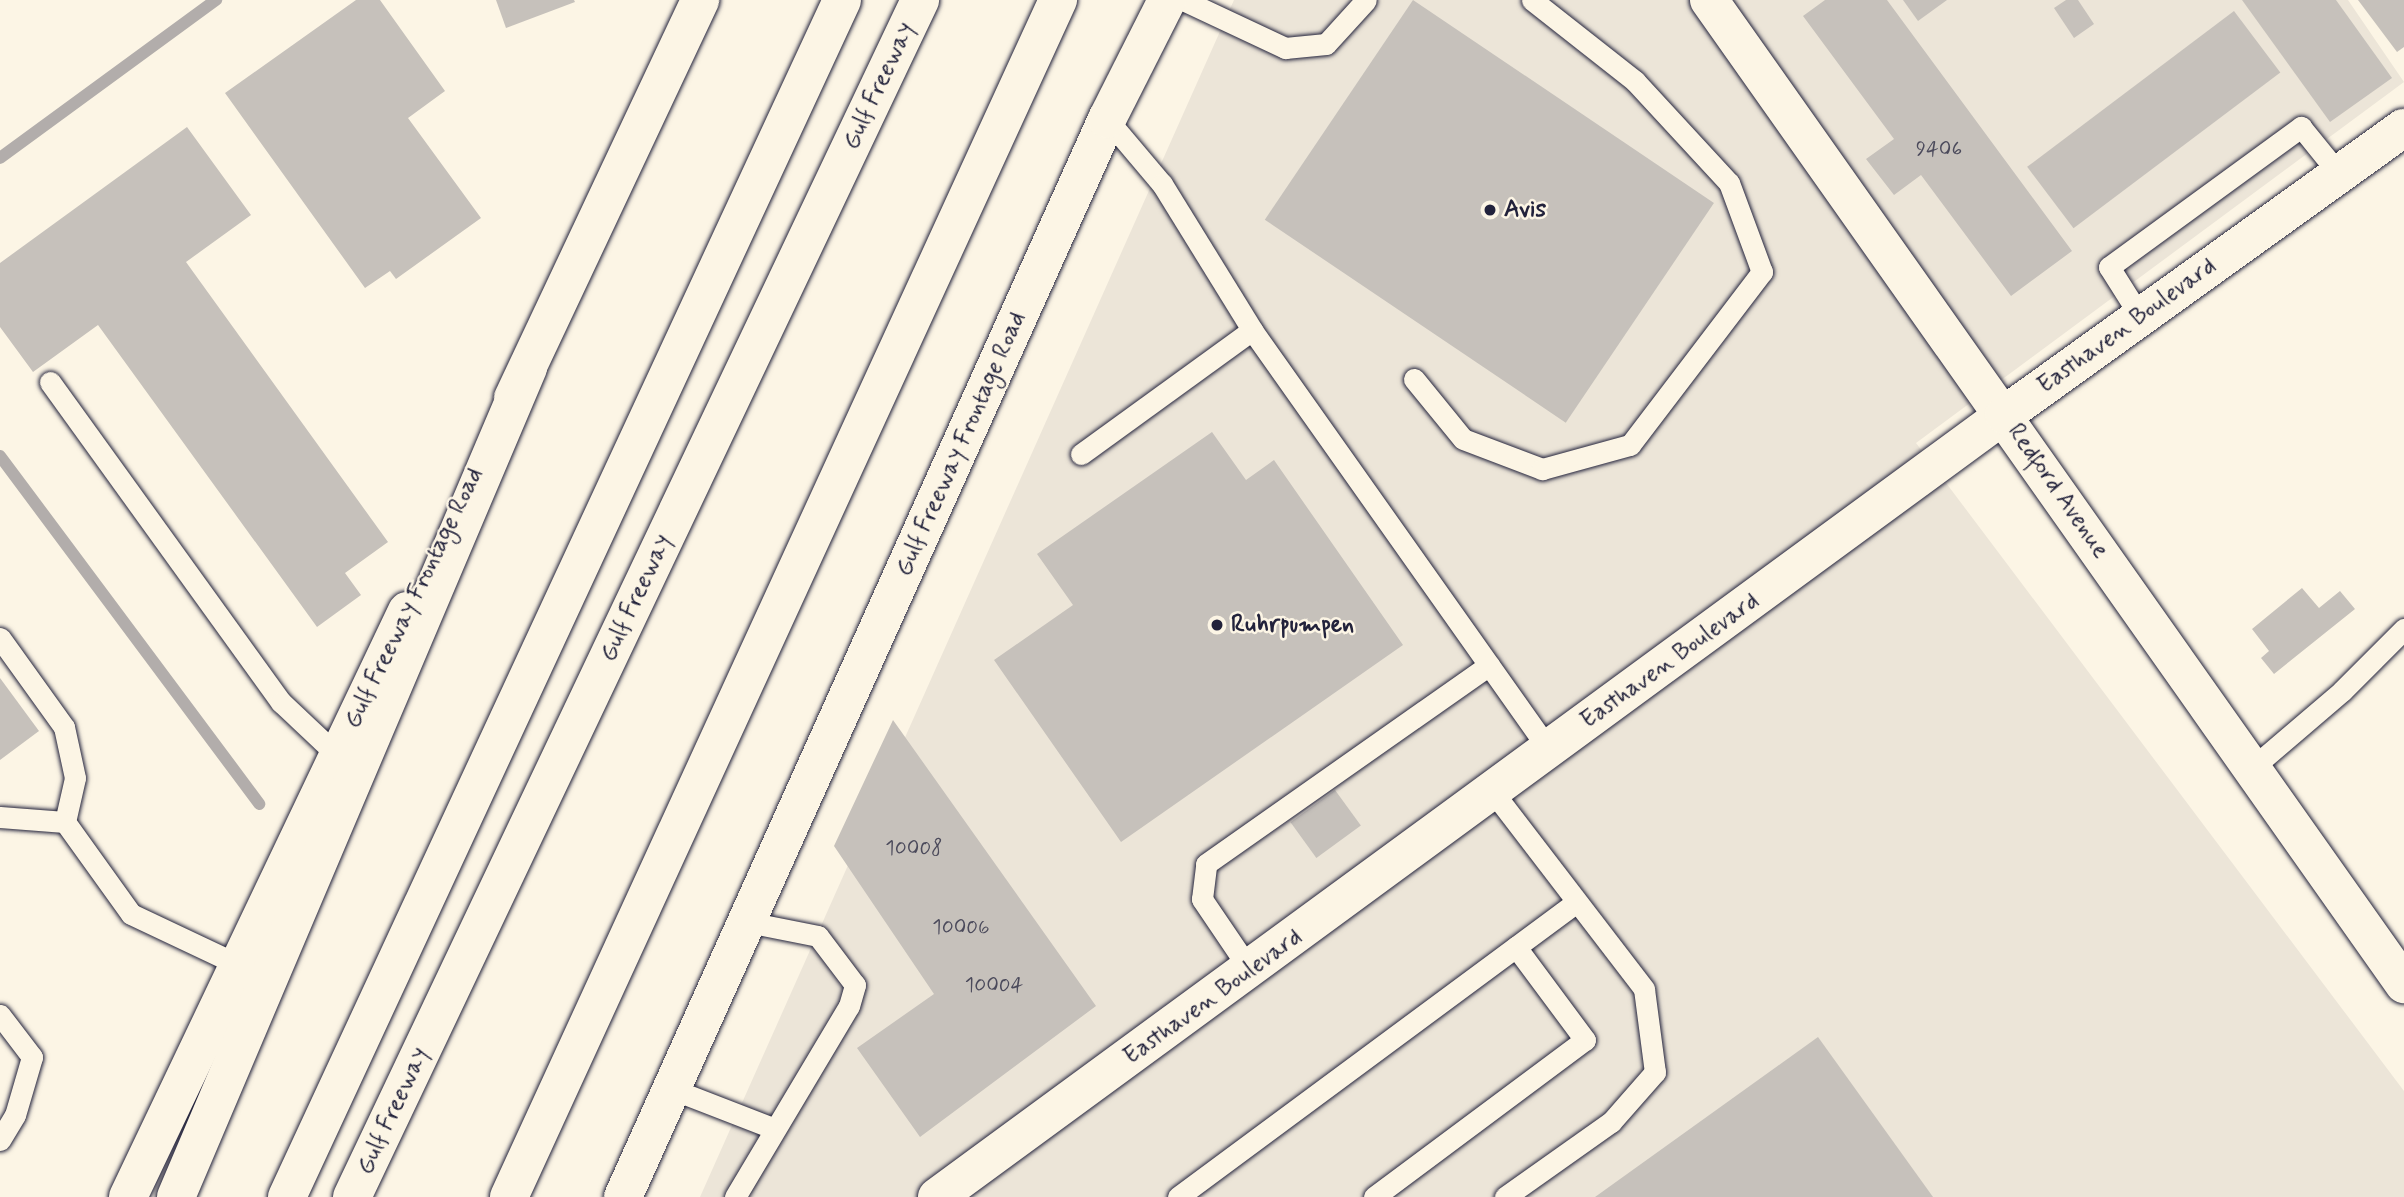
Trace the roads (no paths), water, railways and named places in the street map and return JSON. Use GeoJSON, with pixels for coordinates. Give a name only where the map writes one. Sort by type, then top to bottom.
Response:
{"type":"FeatureCollection","features":[{"type":"Feature","properties":{"kind":"main road","name":"Gulf Freeway Frontage Road"},"geometry":{"type":"LineString","coordinates":[[128,1197],[336,754],[528,368],[700,0]]}},
{"type":"Feature","properties":{"kind":"main road"},"geometry":{"type":"LineString","coordinates":[[287,1197],[842,0]]}},
{"type":"Feature","properties":{"kind":"main road","name":"Gulf Freeway"},"geometry":{"type":"LineString","coordinates":[[352,1197],[920,0]]}},
{"type":"Feature","properties":{"kind":"main road"},"geometry":{"type":"LineString","coordinates":[[509,1197],[1058,0]]}},
{"type":"Feature","properties":{"kind":"main road","name":"Gulf Freeway Frontage Road"},"geometry":{"type":"LineString","coordinates":[[623,1197],[1107,118],[1167,0]]}},
{"type":"Feature","properties":{"kind":"main road","name":"Redford Avenue"},"geometry":{"type":"LineString","coordinates":[[1714,2],[2404,984]]}},
{"type":"Feature","properties":{"kind":"main road","name":"Easthaven Boulevard"},"geometry":{"type":"LineString","coordinates":[[937,1197],[2004,415],[2404,128]]}},
{"type":"Feature","properties":{"kind":"main road"},"geometry":{"type":"LineString","coordinates":[[176,1197],[528,368]]}},
{"type":"Feature","properties":{"kind":"lane"},"geometry":{"type":"LineString","coordinates":[[1183,0],[1285,48],[1326,44],[1366,0]]}},
{"type":"Feature","properties":{"kind":"lane"},"geometry":{"type":"LineString","coordinates":[[1414,379],[1463,439],[1542,469],[1630,445],[1762,272],[1730,183],[1635,81],[1532,0]]}},
{"type":"Feature","properties":{"kind":"lane"},"geometry":{"type":"LineString","coordinates":[[1107,118],[1162,184],[1252,330],[1549,750]]}},
{"type":"Feature","properties":{"kind":"lane"},"geometry":{"type":"LineString","coordinates":[[2140,316],[2109,267],[2301,127],[2339,174]]}},
{"type":"Feature","properties":{"kind":"lane"},"geometry":{"type":"LineString","coordinates":[[1081,454],[1252,330]]}},
{"type":"Feature","properties":{"kind":"lane"},"geometry":{"type":"LineString","coordinates":[[50,382],[281,702],[336,754]]}},
{"type":"Feature","properties":{"kind":"lane"},"geometry":{"type":"LineString","coordinates":[[2252,768],[2342,691],[2404,629]]}},
{"type":"Feature","properties":{"kind":"lane"},"geometry":{"type":"LineString","coordinates":[[0,638],[64,727],[70,743],[75,778],[65,822],[131,914],[237,964]]}},
{"type":"Feature","properties":{"kind":"lane"},"geometry":{"type":"LineString","coordinates":[[1250,970],[1202,900],[1206,864],[1489,665]]}},
{"type":"Feature","properties":{"kind":"lane"},"geometry":{"type":"LineString","coordinates":[[1493,792],[1644,989],[1655,1072],[1611,1122],[1505,1197]]}},
{"type":"Feature","properties":{"kind":"lane"},"geometry":{"type":"LineString","coordinates":[[0,817],[65,822]]}},
{"type":"Feature","properties":{"kind":"lane"},"geometry":{"type":"LineString","coordinates":[[1178,1197],[1576,903]]}},
{"type":"Feature","properties":{"kind":"lane"},"geometry":{"type":"LineString","coordinates":[[735,1197],[849,1006],[855,985],[818,936],[747,922]]}},
{"type":"Feature","properties":{"kind":"lane"},"geometry":{"type":"LineString","coordinates":[[1374,1197],[1585,1040],[1516,947]]}},
{"type":"Feature","properties":{"kind":"lane"},"geometry":{"type":"LineString","coordinates":[[0,1015],[32,1057],[15,1115],[0,1140]]}},
{"type":"Feature","properties":{"kind":"lane"},"geometry":{"type":"LineString","coordinates":[[672,1089],[775,1129]]}},
{"type":"Feature","properties":{"kind":"waterway"},"geometry":{"type":"LineString","coordinates":[[0,158],[216,0]]}},
{"type":"Feature","properties":{"kind":"waterway"},"geometry":{"type":"LineString","coordinates":[[0,456],[259,804]]}},
{"type":"Feature","properties":{"kind":"place","name":"Avis"},"geometry":{"type":"Point","coordinates":[1490,210]}},
{"type":"Feature","properties":{"kind":"place","name":"Ruhrpumpen"},"geometry":{"type":"Point","coordinates":[1217,625]}}]}
